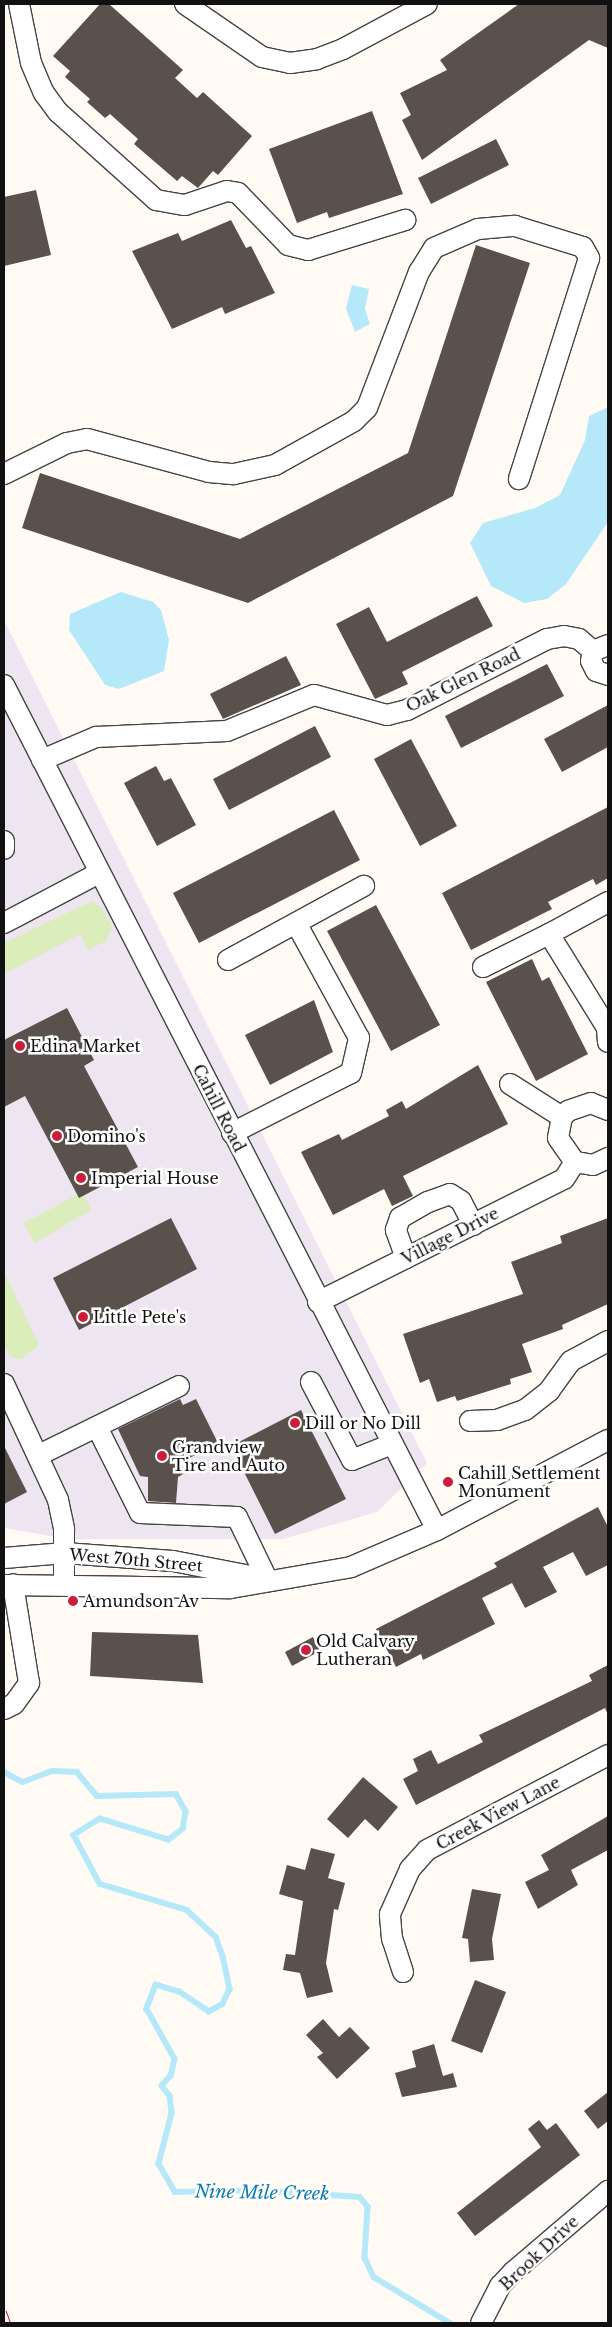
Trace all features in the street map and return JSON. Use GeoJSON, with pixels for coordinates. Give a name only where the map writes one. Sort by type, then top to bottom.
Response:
{"type":"FeatureCollection","features":[{"type":"Feature","properties":{"kind":"street"},"geometry":{"type":"LineString","coordinates":[[19,4],[31,63],[44,93],[58,112],[156,200],[185,205],[227,191],[238,194],[288,245],[308,250],[405,220]]}},
{"type":"Feature","properties":{"kind":"street"},"geometry":{"type":"LineString","coordinates":[[185,4],[262,58],[290,63],[317,59],[343,49],[428,4]]}},
{"type":"Feature","properties":{"kind":"street"},"geometry":{"type":"LineString","coordinates":[[4,474],[67,442],[87,439],[209,472],[234,474],[275,465],[347,426],[367,408],[419,272],[434,248],[478,229],[515,226],[583,246],[589,258],[519,479]]}},
{"type":"Feature","properties":{"kind":"street","name":"Oak Glen Road"},"geometry":{"type":"LineString","coordinates":[[42,760],[96,736],[226,731],[314,695],[386,715],[407,710],[547,639],[564,636],[579,639],[601,648]]}},
{"type":"Feature","properties":{"kind":"street"},"geometry":{"type":"LineString","coordinates":[[601,648],[591,662],[596,671],[608,675]]}},
{"type":"Feature","properties":{"kind":"street","name":"Cahill Road"},"geometry":{"type":"LineString","coordinates":[[4,685],[318,1302],[437,1530]]}},
{"type":"Feature","properties":{"kind":"street"},"geometry":{"type":"LineString","coordinates":[[4,841],[4,849]]}},
{"type":"Feature","properties":{"kind":"street"},"geometry":{"type":"LineString","coordinates":[[4,923],[100,873]]}},
{"type":"Feature","properties":{"kind":"street"},"geometry":{"type":"LineString","coordinates":[[228,960],[364,886]]}},
{"type":"Feature","properties":{"kind":"street"},"geometry":{"type":"LineString","coordinates":[[483,967],[608,902]]}},
{"type":"Feature","properties":{"kind":"street"},"geometry":{"type":"LineString","coordinates":[[232,1132],[351,1073],[359,1038],[296,923]]}},
{"type":"Feature","properties":{"kind":"street"},"geometry":{"type":"LineString","coordinates":[[549,934],[606,1028],[608,1042]]}},
{"type":"Feature","properties":{"kind":"street"},"geometry":{"type":"LineString","coordinates":[[510,1084],[562,1117]]}},
{"type":"Feature","properties":{"kind":"street"},"geometry":{"type":"LineString","coordinates":[[606,1102],[580,1104],[562,1117],[558,1138],[575,1162],[592,1165],[608,1158]]}},
{"type":"Feature","properties":{"kind":"street","name":"Village Drive"},"geometry":{"type":"LineString","coordinates":[[318,1302],[564,1179],[575,1162]]}},
{"type":"Feature","properties":{"kind":"street"},"geometry":{"type":"LineString","coordinates":[[406,1258],[396,1230],[400,1218],[428,1202],[450,1194],[461,1201],[473,1225]]}},
{"type":"Feature","properties":{"kind":"street"},"geometry":{"type":"LineString","coordinates":[[470,1420],[497,1420],[525,1410],[549,1391],[571,1361],[608,1341]]}},
{"type":"Feature","properties":{"kind":"street"},"geometry":{"type":"LineString","coordinates":[[311,1382],[352,1460],[392,1444]]}},
{"type":"Feature","properties":{"kind":"street"},"geometry":{"type":"LineString","coordinates":[[4,1384],[39,1455],[58,1500],[65,1553],[64,1584]]}},
{"type":"Feature","properties":{"kind":"street"},"geometry":{"type":"LineString","coordinates":[[39,1455],[179,1386]]}},
{"type":"Feature","properties":{"kind":"street"},"geometry":{"type":"LineString","coordinates":[[97,1427],[140,1513],[237,1517],[267,1579]]}},
{"type":"Feature","properties":{"kind":"street","name":"West 70th Street"},"geometry":{"type":"LineString","coordinates":[[8,1585],[64,1584],[178,1590],[231,1588],[267,1579],[352,1567],[437,1530],[608,1440]]}},
{"type":"Feature","properties":{"kind":"street","name":"West 70th Street"},"geometry":{"type":"LineString","coordinates":[[4,1558],[65,1553],[193,1564],[267,1579]]}},
{"type":"Feature","properties":{"kind":"street"},"geometry":{"type":"LineString","coordinates":[[4,1709],[14,1704],[30,1683],[8,1585]]}},
{"type":"Feature","properties":{"kind":"street","name":"Creek View Lane"},"geometry":{"type":"LineString","coordinates":[[403,1972],[392,1939],[390,1914],[410,1869],[427,1850],[608,1755]]}},
{"type":"Feature","properties":{"kind":"street","name":"Brook Drive"},"geometry":{"type":"LineString","coordinates":[[481,2323],[500,2286],[608,2191]]}},
{"type":"Feature","properties":{"kind":"shaded area"},"geometry":{"type":"Polygon","coordinates":[[[4,620],[427,1463],[377,1512],[283,1539],[68,1539],[4,1528],[4,620]]]}},
{"type":"Feature","properties":{"kind":"green space"},"geometry":{"type":"Polygon","coordinates":[[[92,901],[102,908],[112,927],[106,941],[88,950],[80,934],[4,974],[4,943],[92,901]]]}},
{"type":"Feature","properties":{"kind":"green space"},"geometry":{"type":"Polygon","coordinates":[[[77,1195],[84,1195],[91,1210],[34,1243],[24,1223],[77,1195]]]}},
{"type":"Feature","properties":{"kind":"green space"},"geometry":{"type":"Polygon","coordinates":[[[4,1272],[39,1345],[21,1359],[10,1357],[4,1345],[4,1272]]]}},
{"type":"Feature","properties":{"kind":"water"},"geometry":{"type":"Polygon","coordinates":[[[352,285],[369,289],[365,309],[370,324],[355,332],[346,309],[352,285]]]}},
{"type":"Feature","properties":{"kind":"water"},"geometry":{"type":"Polygon","coordinates":[[[608,407],[608,522],[566,584],[547,599],[524,603],[491,586],[470,543],[483,523],[535,508],[560,495],[585,440],[589,416],[608,407]]]}},
{"type":"Feature","properties":{"kind":"water"},"geometry":{"type":"Polygon","coordinates":[[[121,592],[153,602],[161,610],[169,640],[164,671],[119,689],[105,685],[69,630],[70,614],[121,592]]]}},
{"type":"Feature","properties":{"kind":"building"},"geometry":{"type":"Polygon","coordinates":[[[100,4],[109,4],[183,70],[175,78],[197,98],[203,92],[252,136],[218,175],[213,171],[198,188],[182,176],[177,181],[134,144],[138,139],[110,114],[105,118],[87,102],[90,99],[65,77],[70,71],[53,56],[100,4]]]}},
{"type":"Feature","properties":{"kind":"building"},"geometry":{"type":"Polygon","coordinates":[[[519,4],[608,4],[608,48],[589,40],[422,160],[402,120],[411,115],[400,93],[447,70],[440,60],[519,4]]]}},
{"type":"Feature","properties":{"kind":"building"},"geometry":{"type":"Polygon","coordinates":[[[372,111],[403,194],[329,218],[327,212],[297,223],[269,149],[372,111]]]}},
{"type":"Feature","properties":{"kind":"building"},"geometry":{"type":"Polygon","coordinates":[[[496,139],[509,165],[431,204],[418,178],[496,139]]]}},
{"type":"Feature","properties":{"kind":"building"},"geometry":{"type":"Polygon","coordinates":[[[36,190],[51,255],[4,266],[4,197],[36,190]]]}},
{"type":"Feature","properties":{"kind":"building"},"geometry":{"type":"Polygon","coordinates":[[[231,220],[246,248],[251,246],[275,293],[225,314],[222,307],[172,329],[132,251],[178,233],[182,241],[231,220]]]}},
{"type":"Feature","properties":{"kind":"building"},"geometry":{"type":"Polygon","coordinates":[[[476,245],[530,263],[453,496],[248,603],[22,528],[40,473],[240,539],[408,453],[476,245]]]}},
{"type":"Feature","properties":{"kind":"building"},"geometry":{"type":"Polygon","coordinates":[[[477,596],[493,626],[402,672],[408,684],[375,699],[336,624],[369,607],[387,642],[477,596]]]}},
{"type":"Feature","properties":{"kind":"building"},"geometry":{"type":"Polygon","coordinates":[[[286,656],[301,685],[223,719],[210,694],[286,656]]]}},
{"type":"Feature","properties":{"kind":"building"},"geometry":{"type":"Polygon","coordinates":[[[547,664],[564,696],[461,748],[445,716],[547,664]]]}},
{"type":"Feature","properties":{"kind":"building"},"geometry":{"type":"Polygon","coordinates":[[[608,705],[608,747],[562,772],[544,739],[608,705]]]}},
{"type":"Feature","properties":{"kind":"building"},"geometry":{"type":"Polygon","coordinates":[[[315,726],[331,757],[229,810],[213,779],[315,726]]]}},
{"type":"Feature","properties":{"kind":"building"},"geometry":{"type":"Polygon","coordinates":[[[411,739],[457,826],[420,846],[374,759],[411,739]]]}},
{"type":"Feature","properties":{"kind":"building"},"geometry":{"type":"Polygon","coordinates":[[[156,766],[164,781],[171,778],[196,825],[157,846],[124,783],[156,766]]]}},
{"type":"Feature","properties":{"kind":"building"},"geometry":{"type":"Polygon","coordinates":[[[608,807],[608,878],[596,885],[593,879],[548,902],[552,909],[471,950],[442,893],[608,807]]]}},
{"type":"Feature","properties":{"kind":"building"},"geometry":{"type":"Polygon","coordinates":[[[334,810],[360,860],[199,943],[173,893],[334,810]]]}},
{"type":"Feature","properties":{"kind":"building"},"geometry":{"type":"Polygon","coordinates":[[[376,905],[440,1025],[391,1051],[327,931],[376,905]]]}},
{"type":"Feature","properties":{"kind":"building"},"geometry":{"type":"Polygon","coordinates":[[[532,959],[542,981],[549,977],[588,1054],[536,1081],[486,982],[532,959]]]}},
{"type":"Feature","properties":{"kind":"building"},"geometry":{"type":"Polygon","coordinates":[[[314,1000],[333,1052],[270,1085],[245,1035],[314,1000]]]}},
{"type":"Feature","properties":{"kind":"building"},"geometry":{"type":"Polygon","coordinates":[[[67,1008],[94,1060],[84,1066],[138,1167],[79,1198],[25,1096],[4,1107],[4,1040],[67,1008]]]}},
{"type":"Feature","properties":{"kind":"building"},"geometry":{"type":"Polygon","coordinates":[[[478,1065],[508,1124],[403,1176],[413,1196],[392,1206],[384,1189],[333,1215],[301,1152],[339,1134],[342,1140],[389,1116],[386,1110],[402,1101],[406,1109],[478,1065]]]}},
{"type":"Feature","properties":{"kind":"building"},"geometry":{"type":"Polygon","coordinates":[[[171,1218],[197,1269],[79,1330],[53,1278],[171,1218]]]}},
{"type":"Feature","properties":{"kind":"building"},"geometry":{"type":"Polygon","coordinates":[[[608,1218],[608,1304],[562,1325],[563,1329],[522,1344],[532,1372],[510,1379],[511,1384],[457,1401],[455,1396],[437,1402],[429,1379],[420,1383],[403,1334],[523,1294],[511,1262],[562,1243],[560,1236],[608,1218]]]}},
{"type":"Feature","properties":{"kind":"building","name":"Grandview Tire and Auto"},"geometry":{"type":"Polygon","coordinates":[[[180,1399],[183,1405],[196,1399],[218,1443],[180,1463],[185,1473],[178,1477],[176,1503],[148,1501],[148,1477],[140,1476],[118,1429],[180,1399]]]}},
{"type":"Feature","properties":{"kind":"building"},"geometry":{"type":"Polygon","coordinates":[[[301,1410],[346,1499],[275,1534],[231,1446],[301,1410]]]}},
{"type":"Feature","properties":{"kind":"building"},"geometry":{"type":"Polygon","coordinates":[[[4,1446],[27,1492],[4,1504],[4,1446]]]}},
{"type":"Feature","properties":{"kind":"building"},"geometry":{"type":"Polygon","coordinates":[[[598,1507],[608,1527],[608,1565],[586,1576],[573,1552],[543,1567],[557,1592],[525,1608],[512,1583],[482,1598],[495,1624],[423,1660],[421,1654],[396,1667],[376,1629],[497,1567],[494,1563],[598,1507]]]}},
{"type":"Feature","properties":{"kind":"building"},"geometry":{"type":"Polygon","coordinates":[[[92,1632],[198,1635],[203,1683],[90,1676],[92,1632]]]}},
{"type":"Feature","properties":{"kind":"building","name":"Old Calvary Lutheran"},"geometry":{"type":"Polygon","coordinates":[[[313,1637],[320,1651],[292,1666],[285,1652],[313,1637]]]}},
{"type":"Feature","properties":{"kind":"building"},"geometry":{"type":"Polygon","coordinates":[[[608,1665],[608,1715],[605,1708],[416,1805],[403,1779],[418,1771],[413,1759],[431,1750],[438,1764],[483,1742],[479,1735],[592,1681],[589,1675],[608,1665]]]}},
{"type":"Feature","properties":{"kind":"building"},"geometry":{"type":"Polygon","coordinates":[[[363,1777],[398,1807],[378,1831],[365,1819],[348,1838],[327,1819],[363,1777]]]}},
{"type":"Feature","properties":{"kind":"building"},"geometry":{"type":"Polygon","coordinates":[[[608,1816],[608,1850],[571,1870],[578,1885],[538,1909],[525,1882],[549,1870],[541,1855],[608,1816]]]}},
{"type":"Feature","properties":{"kind":"building"},"geometry":{"type":"Polygon","coordinates":[[[311,1848],[335,1854],[328,1878],[345,1883],[338,1910],[334,1909],[326,1963],[333,1992],[307,1998],[300,1973],[283,1970],[286,1954],[295,1955],[303,1901],[279,1894],[287,1865],[305,1870],[311,1848]]]}},
{"type":"Feature","properties":{"kind":"building"},"geometry":{"type":"Polygon","coordinates":[[[472,1889],[501,1894],[492,1939],[494,1960],[470,1962],[468,1939],[462,1938],[472,1889]]]}},
{"type":"Feature","properties":{"kind":"building"},"geometry":{"type":"Polygon","coordinates":[[[475,1980],[506,1992],[482,2053],[451,2041],[475,1980]]]}},
{"type":"Feature","properties":{"kind":"building"},"geometry":{"type":"Polygon","coordinates":[[[323,2019],[339,2037],[350,2027],[370,2048],[337,2079],[317,2057],[323,2053],[306,2035],[323,2019]]]}},
{"type":"Feature","properties":{"kind":"building"},"geometry":{"type":"Polygon","coordinates":[[[434,2044],[443,2076],[453,2073],[457,2087],[402,2097],[395,2073],[416,2067],[412,2051],[434,2044]]]}},
{"type":"Feature","properties":{"kind":"building"},"geometry":{"type":"Polygon","coordinates":[[[608,2092],[608,2121],[598,2129],[584,2111],[608,2092]]]}},
{"type":"Feature","properties":{"kind":"building"},"geometry":{"type":"Polygon","coordinates":[[[539,2120],[547,2130],[556,2123],[580,2155],[475,2236],[457,2213],[541,2147],[528,2129],[539,2120]]]}},
{"type":"Feature","properties":{"kind":"waterway","name":"Nine Mile Creek"},"geometry":{"type":"LineString","coordinates":[[4,1772],[23,1782],[52,1771],[77,1772],[97,1796],[176,1794],[186,1811],[183,1829],[169,1840],[100,1819],[74,1835],[100,1884],[187,1910],[216,1937],[223,1956],[230,1989],[223,2004],[209,2012],[179,1992],[156,1985],[147,2009],[175,2059],[171,2076],[162,2086],[170,2096],[172,2113],[159,2164],[175,2192],[256,2190],[360,2197],[368,2207],[365,2258],[374,2277],[450,2323]]}},
{"type":"Feature","properties":{"kind":"railway"},"geometry":{"type":"LineString","coordinates":[[4,2312],[8,2323]]}},
{"type":"Feature","properties":{"kind":"place","name":"Edina Market"},"geometry":{"type":"Point","coordinates":[20,1046]}},
{"type":"Feature","properties":{"kind":"place","name":"Domino's"},"geometry":{"type":"Point","coordinates":[57,1136]}},
{"type":"Feature","properties":{"kind":"place","name":"Imperial House"},"geometry":{"type":"Point","coordinates":[81,1178]}},
{"type":"Feature","properties":{"kind":"place","name":"Little Pete's"},"geometry":{"type":"Point","coordinates":[83,1317]}},
{"type":"Feature","properties":{"kind":"place","name":"Dill or No Dill"},"geometry":{"type":"Point","coordinates":[295,1423]}},
{"type":"Feature","properties":{"kind":"place","name":"Grandview Tire and Auto"},"geometry":{"type":"Point","coordinates":[162,1456]}},
{"type":"Feature","properties":{"kind":"place","name":"Cahill Settlement Monument"},"geometry":{"type":"Point","coordinates":[448,1482]}},
{"type":"Feature","properties":{"kind":"place","name":"Amundson Av"},"geometry":{"type":"Point","coordinates":[73,1601]}},
{"type":"Feature","properties":{"kind":"place","name":"Old Calvary Lutheran"},"geometry":{"type":"Point","coordinates":[306,1650]}}]}
